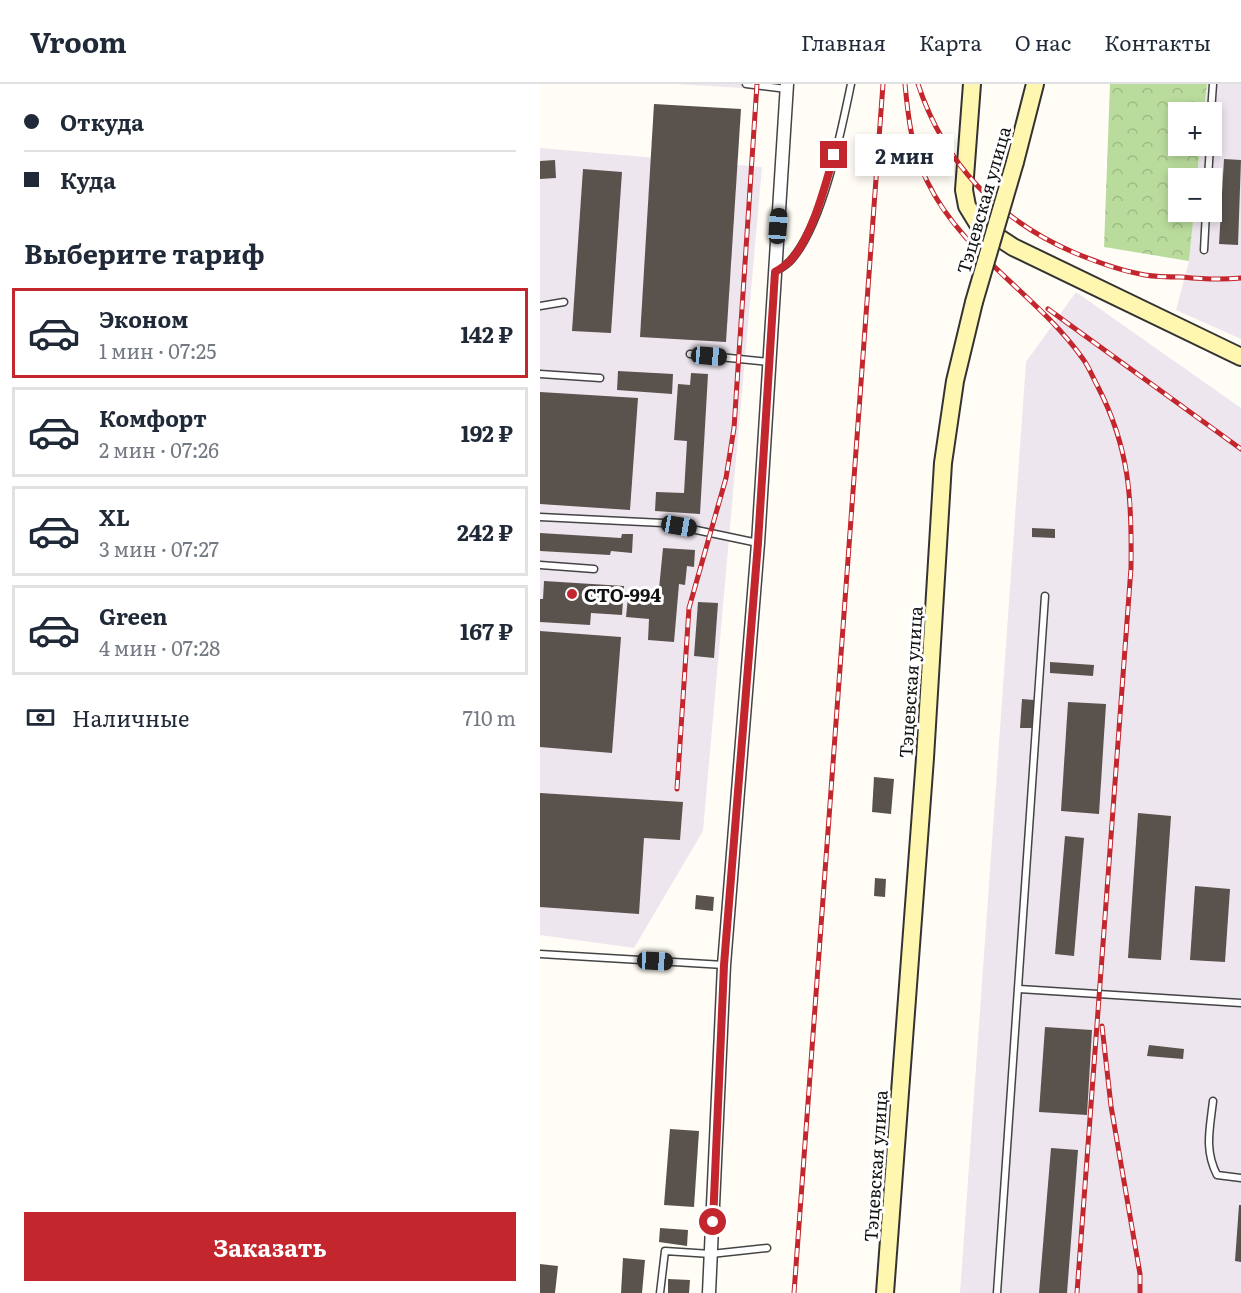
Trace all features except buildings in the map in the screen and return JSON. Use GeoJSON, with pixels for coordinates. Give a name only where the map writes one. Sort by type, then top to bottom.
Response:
{"type":"FeatureCollection","features":[{"type":"Feature","properties":{"kind":"street"},"geometry":{"type":"LineString","coordinates":[[972,84],[964,190],[967,206],[978,224],[1013,247],[1241,357]]}},
{"type":"Feature","properties":{"kind":"street","name":"Тэцевская улица"},"geometry":{"type":"LineString","coordinates":[[885,1293],[925,758],[943,463],[954,381],[1035,84]]}},
{"type":"Feature","properties":{"kind":"street"},"geometry":{"type":"LineString","coordinates":[[709,1293],[724,965],[758,543],[787,86]]}},
{"type":"Feature","properties":{"kind":"lane"},"geometry":{"type":"LineString","coordinates":[[746,84],[787,86]]}},
{"type":"Feature","properties":{"kind":"lane"},"geometry":{"type":"LineString","coordinates":[[775,272],[790,261],[807,234],[821,201],[838,144],[851,84]]}},
{"type":"Feature","properties":{"kind":"lane"},"geometry":{"type":"LineString","coordinates":[[1212,102],[1213,84]]}},
{"type":"Feature","properties":{"kind":"lane"},"geometry":{"type":"LineString","coordinates":[[1204,250],[1205,222]]}},
{"type":"Feature","properties":{"kind":"lane"},"geometry":{"type":"LineString","coordinates":[[540,306],[564,302]]}},
{"type":"Feature","properties":{"kind":"lane"},"geometry":{"type":"LineString","coordinates":[[690,354],[768,362]]}},
{"type":"Feature","properties":{"kind":"lane"},"geometry":{"type":"LineString","coordinates":[[540,374],[600,378]]}},
{"type":"Feature","properties":{"kind":"lane"},"geometry":{"type":"LineString","coordinates":[[540,517],[663,523],[758,543]]}},
{"type":"Feature","properties":{"kind":"lane"},"geometry":{"type":"LineString","coordinates":[[540,565],[594,569]]}},
{"type":"Feature","properties":{"kind":"lane"},"geometry":{"type":"LineString","coordinates":[[996,1293],[1045,596]]}},
{"type":"Feature","properties":{"kind":"lane"},"geometry":{"type":"LineString","coordinates":[[540,954],[724,965]]}},
{"type":"Feature","properties":{"kind":"lane"},"geometry":{"type":"LineString","coordinates":[[1019,989],[1241,1003]]}},
{"type":"Feature","properties":{"kind":"lane"},"geometry":{"type":"LineString","coordinates":[[1213,1101],[1208,1153],[1210,1163],[1217,1175],[1241,1178]]}},
{"type":"Feature","properties":{"kind":"lane"},"geometry":{"type":"LineString","coordinates":[[660,1293],[665,1251],[711,1254],[767,1248]]}},
{"type":"Feature","properties":{"kind":"shaded area"},"geometry":{"type":"Polygon","coordinates":[[[676,84],[742,84],[742,88],[676,84]]]}},
{"type":"Feature","properties":{"kind":"shaded area"},"geometry":{"type":"Polygon","coordinates":[[[1207,84],[1241,84],[1241,339],[1176,310],[1189,261],[1193,222],[1222,222],[1222,168],[1198,168],[1199,156],[1222,156],[1222,102],[1205,102],[1207,84]]]}},
{"type":"Feature","properties":{"kind":"shaded area"},"geometry":{"type":"Polygon","coordinates":[[[540,148],[762,167],[703,831],[634,948],[540,935],[540,148]]]}},
{"type":"Feature","properties":{"kind":"shaded area"},"geometry":{"type":"Polygon","coordinates":[[[1076,292],[1241,408],[1241,1293],[960,1293],[1026,362],[1076,292]]]}},
{"type":"Feature","properties":{"kind":"green space"},"geometry":{"type":"Polygon","coordinates":[[[1110,84],[1207,84],[1205,102],[1168,102],[1168,156],[1199,156],[1198,168],[1168,168],[1168,222],[1193,222],[1189,261],[1104,247],[1110,84]]]}},
{"type":"Feature","properties":{"kind":"railway"},"geometry":{"type":"LineString","coordinates":[[677,789],[689,608],[726,478],[734,428],[757,84]]}},
{"type":"Feature","properties":{"kind":"railway"},"geometry":{"type":"LineString","coordinates":[[794,1293],[883,84]]}},
{"type":"Feature","properties":{"kind":"railway"},"geometry":{"type":"LineString","coordinates":[[905,84],[914,146],[927,181],[942,207],[960,230],[1065,336],[1085,362],[1109,410],[1117,432],[1127,475],[1131,520],[1131,568],[1077,1293]]}},
{"type":"Feature","properties":{"kind":"railway"},"geometry":{"type":"LineString","coordinates":[[918,84],[929,113],[943,139],[977,186],[998,206],[1047,240],[1092,260],[1136,273],[1204,279],[1241,278]]}},
{"type":"Feature","properties":{"kind":"railway"},"geometry":{"type":"LineString","coordinates":[[1048,309],[1241,449]]}},
{"type":"Feature","properties":{"kind":"railway"},"geometry":{"type":"LineString","coordinates":[[1102,1026],[1111,1106],[1140,1274],[1140,1293]]}},
{"type":"Feature","properties":{"kind":"place","name":"СТО-994"},"geometry":{"type":"Point","coordinates":[572,594]}},
{"type":"Feature","properties":{"kind":"route"},"geometry":{"type":"LineString","coordinates":[[713,1222],[724,965],[758,543],[775,272],[790,261],[807,234],[821,201],[834,155]]}}]}
